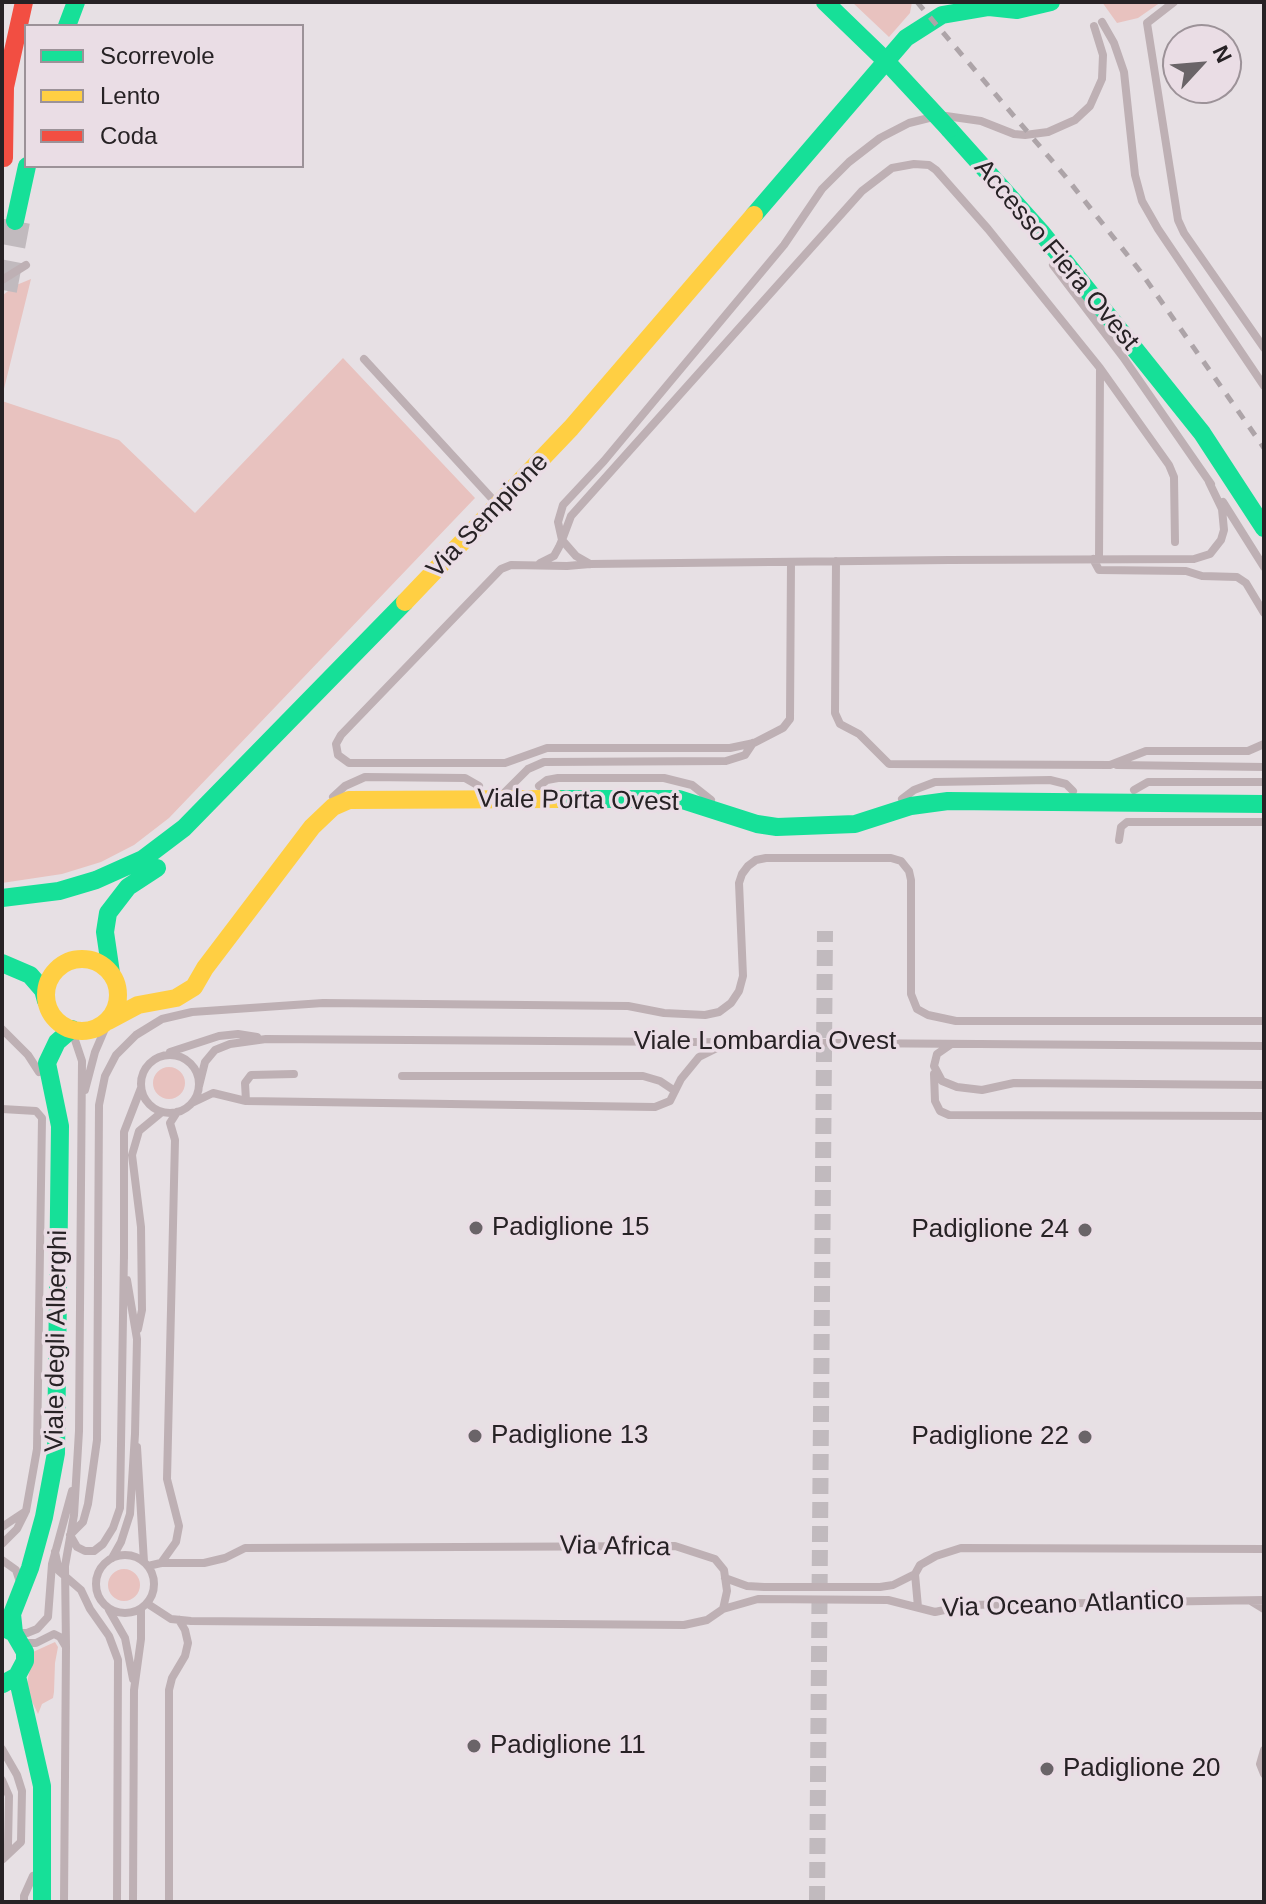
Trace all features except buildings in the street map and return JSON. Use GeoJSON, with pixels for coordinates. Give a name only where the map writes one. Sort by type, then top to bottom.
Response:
{"type":"FeatureCollection","features":[{"type":"Feature","properties":{"kind":"main road"},"geometry":{"type":"LineString","coordinates":[[3,161],[5,87],[24,2]]}},
{"type":"Feature","properties":{"kind":"main road"},"geometry":{"type":"LineString","coordinates":[[33,24],[38,2]]}},
{"type":"Feature","properties":{"kind":"main road"},"geometry":{"type":"LineString","coordinates":[[58,24],[63,2]]}},
{"type":"Feature","properties":{"kind":"main road"},"geometry":{"type":"LineString","coordinates":[[68,24],[76,2]]}},
{"type":"Feature","properties":{"kind":"main road","name":"Accesso Fiera Ovest"},"geometry":{"type":"LineString","coordinates":[[825,2],[885,60],[1041,232],[1202,433],[1264,528]]}},
{"type":"Feature","properties":{"kind":"main road","name":"Via Sempione"},"geometry":{"type":"LineString","coordinates":[[2,898],[79,886],[128,867],[184,828],[499,506],[624,367],[906,38],[942,15],[983,4],[1017,10],[1051,2]]}},
{"type":"Feature","properties":{"kind":"main road","name":"Via Sempione"},"geometry":{"type":"LineString","coordinates":[[906,38],[917,10]]}},
{"type":"Feature","properties":{"kind":"main road"},"geometry":{"type":"LineString","coordinates":[[3,161],[24,66]]}},
{"type":"Feature","properties":{"kind":"main road"},"geometry":{"type":"LineString","coordinates":[[15,221],[27,168]]}},
{"type":"Feature","properties":{"kind":"main road"},"geometry":{"type":"LineString","coordinates":[[2,963],[30,975],[43,990],[55,1019],[72,1029],[91,1030],[108,1021],[116,1010],[119,996],[111,973],[105,932],[111,906],[128,887],[168,861],[205,827],[239,773]]}},
{"type":"Feature","properties":{"kind":"main road","name":"Viale Porta Ovest"},"geometry":{"type":"LineString","coordinates":[[108,1021],[138,1005],[183,996],[194,987],[205,968],[312,827],[333,807],[349,800],[679,799],[757,824],[777,827],[855,824],[924,803],[948,801],[1264,804]]}},
{"type":"Feature","properties":{"kind":"main road"},"geometry":{"type":"LineString","coordinates":[[39,1072],[36,1057],[47,987],[53,974],[71,959],[93,960],[111,973]]}},
{"type":"Feature","properties":{"kind":"main road","name":"Viale Porta Ovest"},"geometry":{"type":"LineString","coordinates":[[111,973],[132,986],[156,992],[178,988],[205,968]]}},
{"type":"Feature","properties":{"kind":"main road","name":"Viale degli Alberghi"},"geometry":{"type":"LineString","coordinates":[[8,1681],[25,1661],[25,1652],[12,1633],[12,1614],[44,1517],[56,1453],[60,1126],[47,1063],[57,1042],[72,1029]]}},
{"type":"Feature","properties":{"kind":"main road","name":"Viale degli Alberghi"},"geometry":{"type":"LineString","coordinates":[[39,1072],[55,1098]]}},
{"type":"Feature","properties":{"kind":"main road","name":"Viale degli Alberghi"},"geometry":{"type":"LineString","coordinates":[[2,1609],[20,1586]]}},
{"type":"Feature","properties":{"kind":"main road"},"geometry":{"type":"LineString","coordinates":[[8,1681],[27,1726],[42,1786],[42,1902]]}},
{"type":"Feature","properties":{"kind":"lane"},"geometry":{"type":"LineString","coordinates":[[1174,2],[1150,18],[1147,27],[1178,220],[1264,348]]}},
{"type":"Feature","properties":{"kind":"lane"},"geometry":{"type":"LineString","coordinates":[[590,564],[576,556],[562,540],[558,522],[563,505],[604,461],[784,245],[822,189],[849,162],[893,130],[932,117],[969,118],[1025,135],[1048,132],[1066,125],[1083,114],[1100,88],[1104,63],[1098,24],[1114,43],[1124,72],[1135,175],[1142,201],[1264,386]]}},
{"type":"Feature","properties":{"kind":"lane"},"geometry":{"type":"LineString","coordinates":[[535,564],[554,556],[571,516],[862,191],[898,166],[925,164],[936,170],[1025,272],[1100,368],[1172,471],[1175,542]]}},
{"type":"Feature","properties":{"kind":"lane"},"geometry":{"type":"LineString","coordinates":[[980,164],[1030,234]]}},
{"type":"Feature","properties":{"kind":"lane"},"geometry":{"type":"LineString","coordinates":[[1047,257],[1131,369],[1264,567]]}},
{"type":"Feature","properties":{"kind":"lane"},"geometry":{"type":"LineString","coordinates":[[2,280],[26,265]]}},
{"type":"Feature","properties":{"kind":"lane"},"geometry":{"type":"LineString","coordinates":[[364,359],[499,506]]}},
{"type":"Feature","properties":{"kind":"lane"},"geometry":{"type":"LineString","coordinates":[[1100,368],[1096,559],[1099,570],[1186,571],[1202,576],[1237,577],[1246,583],[1264,613]]}},
{"type":"Feature","properties":{"kind":"lane"},"geometry":{"type":"LineString","coordinates":[[791,562],[791,713],[783,728],[754,743],[715,748],[547,748],[505,763],[349,763],[341,758],[336,744],[341,735],[501,569],[511,565],[836,561],[1194,559],[1210,554],[1221,540],[1224,530],[1222,509],[1209,482]]}},
{"type":"Feature","properties":{"kind":"lane"},"geometry":{"type":"LineString","coordinates":[[836,561],[835,713],[840,724],[859,734],[885,761],[910,765],[1264,767]]}},
{"type":"Feature","properties":{"kind":"lane"},"geometry":{"type":"LineString","coordinates":[[499,799],[528,769],[544,762],[726,761],[745,755],[754,743]]}},
{"type":"Feature","properties":{"kind":"lane"},"geometry":{"type":"LineString","coordinates":[[1110,765],[1146,751],[1248,751],[1264,744]]}},
{"type":"Feature","properties":{"kind":"lane"},"geometry":{"type":"LineString","coordinates":[[312,827],[339,790],[365,777],[465,778],[479,786]]}},
{"type":"Feature","properties":{"kind":"lane"},"geometry":{"type":"LineString","coordinates":[[539,786],[547,780],[558,778],[664,778],[692,785],[723,812]]}},
{"type":"Feature","properties":{"kind":"lane"},"geometry":{"type":"LineString","coordinates":[[894,811],[903,797],[935,782],[1050,780],[1066,784],[1073,791]]}},
{"type":"Feature","properties":{"kind":"lane"},"geometry":{"type":"LineString","coordinates":[[1134,790],[1148,782],[1264,782]]}},
{"type":"Feature","properties":{"kind":"lane"},"geometry":{"type":"LineString","coordinates":[[1119,840],[1121,827],[1127,822],[1264,822]]}},
{"type":"Feature","properties":{"kind":"lane"},"geometry":{"type":"LineString","coordinates":[[70,1535],[83,1522],[97,1440],[99,1105],[102,1088],[110,1065],[125,1044],[162,1019],[192,1012],[323,1003],[628,1006],[689,1015],[719,1012],[731,1003],[739,991],[743,976],[739,883],[748,866],[766,858],[891,858],[901,861],[909,871],[911,994],[917,1009],[928,1015],[956,1021],[1264,1021]]}},
{"type":"Feature","properties":{"kind":"lane"},"geometry":{"type":"LineString","coordinates":[[82,1103],[95,1052],[108,1021]]}},
{"type":"Feature","properties":{"kind":"lane"},"geometry":{"type":"LineString","coordinates":[[2,1029],[28,1055],[39,1072]]}},
{"type":"Feature","properties":{"kind":"lane"},"geometry":{"type":"LineString","coordinates":[[64,1902],[65,1577],[79,1431],[82,1061],[72,1029]]}},
{"type":"Feature","properties":{"kind":"lane","name":"Viale Lombardia Ovest"},"geometry":{"type":"LineString","coordinates":[[160,1056],[228,1035],[266,1039],[1264,1046]]}},
{"type":"Feature","properties":{"kind":"lane","name":"Viale Lombardia Ovest"},"geometry":{"type":"LineString","coordinates":[[199,1086],[205,1062],[215,1050],[230,1044],[266,1039]]}},
{"type":"Feature","properties":{"kind":"lane"},"geometry":{"type":"LineString","coordinates":[[161,1563],[176,1542],[179,1526],[167,1479],[175,1140],[170,1123],[177,1112],[213,1093],[246,1101],[655,1107],[670,1101],[699,1057],[715,1047],[733,1043]]}},
{"type":"Feature","properties":{"kind":"lane"},"geometry":{"type":"LineString","coordinates":[[954,1044],[937,1054],[934,1066],[935,1101],[940,1111],[949,1115],[1264,1116]]}},
{"type":"Feature","properties":{"kind":"lane"},"geometry":{"type":"LineString","coordinates":[[70,1535],[77,1547],[94,1551],[103,1544],[113,1528],[120,1508],[124,1132],[145,1069],[160,1056],[186,1059],[195,1069],[199,1086],[192,1103]]}},
{"type":"Feature","properties":{"kind":"lane"},"geometry":{"type":"LineString","coordinates":[[934,1066],[938,1078],[948,1085],[976,1090],[1014,1083],[1264,1085]]}},
{"type":"Feature","properties":{"kind":"lane"},"geometry":{"type":"LineString","coordinates":[[246,1101],[245,1083],[251,1075],[294,1074]]}},
{"type":"Feature","properties":{"kind":"lane"},"geometry":{"type":"LineString","coordinates":[[402,1076],[643,1076],[660,1081],[675,1091]]}},
{"type":"Feature","properties":{"kind":"lane"},"geometry":{"type":"LineString","coordinates":[[141,1088],[148,1103],[162,1112],[177,1112]]}},
{"type":"Feature","properties":{"kind":"lane"},"geometry":{"type":"LineString","coordinates":[[2,1109],[38,1112],[42,1118],[37,1449],[26,1511],[17,1529],[2,1544]]}},
{"type":"Feature","properties":{"kind":"lane"},"geometry":{"type":"LineString","coordinates":[[134,1690],[125,1638],[97,1590],[96,1581],[121,1542],[130,1514],[137,1339],[142,1310],[141,1227],[131,1163],[139,1131],[162,1112]]}},
{"type":"Feature","properties":{"kind":"lane"},"geometry":{"type":"LineString","coordinates":[[124,1253],[137,1339]]}},
{"type":"Feature","properties":{"kind":"lane"},"geometry":{"type":"LineString","coordinates":[[133,1902],[134,1690],[144,1607],[155,1585],[146,1564],[135,1434]]}},
{"type":"Feature","properties":{"kind":"lane"},"geometry":{"type":"LineString","coordinates":[[12,1633],[32,1632],[45,1622],[55,1552],[75,1482]]}},
{"type":"Feature","properties":{"kind":"lane"},"geometry":{"type":"LineString","coordinates":[[2,1527],[26,1511]]}},
{"type":"Feature","properties":{"kind":"lane","name":"Via Africa"},"geometry":{"type":"LineString","coordinates":[[146,1564],[204,1563],[225,1558],[245,1548],[675,1546],[715,1559],[724,1570],[725,1578]]}},
{"type":"Feature","properties":{"kind":"lane","name":"Via Oceano Atlantico"},"geometry":{"type":"LineString","coordinates":[[1264,1549],[961,1548],[920,1565],[915,1574],[918,1607],[935,1612],[968,1605],[1264,1600]]}},
{"type":"Feature","properties":{"kind":"lane"},"geometry":{"type":"LineString","coordinates":[[55,1552],[57,1567],[81,1590],[109,1636],[118,1660],[117,1902]]}},
{"type":"Feature","properties":{"kind":"lane"},"geometry":{"type":"LineString","coordinates":[[112,1558],[129,1555],[146,1564]]}},
{"type":"Feature","properties":{"kind":"lane"},"geometry":{"type":"LineString","coordinates":[[2,1560],[19,1575],[20,1586]]}},
{"type":"Feature","properties":{"kind":"lane"},"geometry":{"type":"LineString","coordinates":[[723,1609],[727,1591],[725,1578],[747,1586],[764,1587],[880,1587],[893,1585],[915,1574]]}},
{"type":"Feature","properties":{"kind":"lane"},"geometry":{"type":"LineString","coordinates":[[106,1606],[123,1614],[144,1607],[175,1619],[684,1625],[707,1620],[723,1609],[758,1599],[874,1599],[905,1602],[918,1607]]}},
{"type":"Feature","properties":{"kind":"lane"},"geometry":{"type":"LineString","coordinates":[[1247,1599],[1264,1609]]}},
{"type":"Feature","properties":{"kind":"lane"},"geometry":{"type":"LineString","coordinates":[[169,1902],[169,1690],[188,1643],[185,1630],[175,1619]]}},
{"type":"Feature","properties":{"kind":"lane"},"geometry":{"type":"LineString","coordinates":[[12,1633],[32,1644],[49,1635],[57,1635],[66,1647]]}},
{"type":"Feature","properties":{"kind":"lane"},"geometry":{"type":"LineString","coordinates":[[1263,1774],[1264,1744]]}},
{"type":"Feature","properties":{"kind":"lane"},"geometry":{"type":"LineString","coordinates":[[2,1749],[20,1783],[22,1822],[19,1846],[3,1860]]}},
{"type":"Feature","properties":{"kind":"lane"},"geometry":{"type":"LineString","coordinates":[[2,1780],[9,1796],[8,1845],[3,1860]]}},
{"type":"Feature","properties":{"kind":"lane"},"geometry":{"type":"LineString","coordinates":[[24,1902],[42,1857]]}},
{"type":"Feature","properties":{"kind":"shaded area"},"geometry":{"type":"Polygon","coordinates":[[[852,2],[912,2],[910,13],[889,37],[852,2]]]}},
{"type":"Feature","properties":{"kind":"shaded area"},"geometry":{"type":"Polygon","coordinates":[[[1102,2],[1161,2],[1138,18],[1117,23],[1102,2]]]}},
{"type":"Feature","properties":{"kind":"shaded area"},"geometry":{"type":"Polygon","coordinates":[[[31,279],[2,397],[2,296],[14,286],[31,279]]]}},
{"type":"Feature","properties":{"kind":"shaded area"},"geometry":{"type":"Polygon","coordinates":[[[343,358],[475,498],[169,818],[134,845],[101,862],[62,874],[2,883],[2,401],[119,440],[195,513],[343,358]]]}},
{"type":"Feature","properties":{"kind":"shaded area"},"geometry":{"type":"Polygon","coordinates":[[[169,1067],[180,1072],[185,1083],[180,1094],[169,1099],[158,1094],[153,1083],[158,1072],[169,1067]]]}},
{"type":"Feature","properties":{"kind":"shaded area"},"geometry":{"type":"Polygon","coordinates":[[[124,1569],[135,1574],[140,1585],[135,1596],[124,1601],[113,1596],[108,1585],[113,1574],[124,1569]]]}},
{"type":"Feature","properties":{"kind":"shaded area"},"geometry":{"type":"Polygon","coordinates":[[[55,1642],[58,1647],[53,1698],[42,1704],[38,1714],[26,1689],[33,1652],[55,1642]]]}},
{"type":"Feature","properties":{"kind":"tunnel"},"geometry":{"type":"LineString","coordinates":[[2,290],[15,221]]}},
{"type":"Feature","properties":{"kind":"tunnel"},"geometry":{"type":"LineString","coordinates":[[817,1902],[825,931]]}},
{"type":"Feature","properties":{"kind":"railway"},"geometry":{"type":"LineString","coordinates":[[917,2],[1065,176],[1140,271],[1264,448]]}},
{"type":"Feature","properties":{"kind":"traffic: fast"},"geometry":{"type":"LineString","coordinates":[[68,24],[76,2]]}},
{"type":"Feature","properties":{"kind":"traffic: fast"},"geometry":{"type":"LineString","coordinates":[[825,2],[885,60],[949,129]]}},
{"type":"Feature","properties":{"kind":"traffic: fast"},"geometry":{"type":"LineString","coordinates":[[977,2],[989,7],[1017,10],[1051,2]]}},
{"type":"Feature","properties":{"kind":"traffic: fast"},"geometry":{"type":"LineString","coordinates":[[754,215],[906,38],[942,15],[989,7]]}},
{"type":"Feature","properties":{"kind":"traffic: fast"},"geometry":{"type":"LineString","coordinates":[[949,129],[1041,232],[1202,433],[1264,528]]}},
{"type":"Feature","properties":{"kind":"traffic: fast"},"geometry":{"type":"LineString","coordinates":[[15,221],[27,168]]}},
{"type":"Feature","properties":{"kind":"traffic: fast"},"geometry":{"type":"LineString","coordinates":[[2,898],[59,891],[96,880],[143,859],[184,828],[405,602]]}},
{"type":"Feature","properties":{"kind":"traffic: fast"},"geometry":{"type":"LineString","coordinates":[[557,799],[679,799],[757,824],[777,827],[855,824],[911,806],[948,801],[1264,804]]}},
{"type":"Feature","properties":{"kind":"traffic: fast"},"geometry":{"type":"LineString","coordinates":[[111,973],[105,932],[108,913],[128,887],[157,868]]}},
{"type":"Feature","properties":{"kind":"traffic: fast"},"geometry":{"type":"LineString","coordinates":[[2,963],[30,975],[43,990],[46,1001]]}},
{"type":"Feature","properties":{"kind":"traffic: fast"},"geometry":{"type":"LineString","coordinates":[[14,1633],[12,1614],[30,1568],[44,1517],[56,1453],[60,1126],[47,1063],[57,1042],[72,1029]]}},
{"type":"Feature","properties":{"kind":"traffic: fast"},"geometry":{"type":"LineString","coordinates":[[2,1627],[14,1633],[25,1652],[25,1661],[17,1676],[3,1684]]}},
{"type":"Feature","properties":{"kind":"traffic: fast"},"geometry":{"type":"LineString","coordinates":[[17,1676],[42,1786],[42,1902]]}},
{"type":"Feature","properties":{"kind":"traffic: slow"},"geometry":{"type":"LineString","coordinates":[[405,602],[571,428],[754,215]]}},
{"type":"Feature","properties":{"kind":"traffic: slow"},"geometry":{"type":"LineString","coordinates":[[108,1021],[138,1005],[176,998],[194,987],[205,968],[312,827],[333,807],[349,800],[557,799]]}},
{"type":"Feature","properties":{"kind":"traffic: slow"},"geometry":{"type":"LineString","coordinates":[[89,959],[108,969],[116,981],[118,995],[116,1009],[108,1021],[96,1029],[75,1031],[56,1021],[48,1009],[46,988],[56,969],[68,961],[89,959]]}},
{"type":"Feature","properties":{"kind":"traffic: jam"},"geometry":{"type":"LineString","coordinates":[[4,158],[5,87],[24,2]]}},
{"type":"Feature","properties":{"kind":"place","name":"Padiglione 15"},"geometry":{"type":"Point","coordinates":[476,1228]}},
{"type":"Feature","properties":{"kind":"place","name":"Padiglione 24"},"geometry":{"type":"Point","coordinates":[1085,1230]}},
{"type":"Feature","properties":{"kind":"place","name":"Padiglione 13"},"geometry":{"type":"Point","coordinates":[475,1436]}},
{"type":"Feature","properties":{"kind":"place","name":"Padiglione 22"},"geometry":{"type":"Point","coordinates":[1085,1437]}},
{"type":"Feature","properties":{"kind":"place","name":"Padiglione 11"},"geometry":{"type":"Point","coordinates":[474,1746]}},
{"type":"Feature","properties":{"kind":"place","name":"Padiglione 20"},"geometry":{"type":"Point","coordinates":[1047,1769]}}]}
